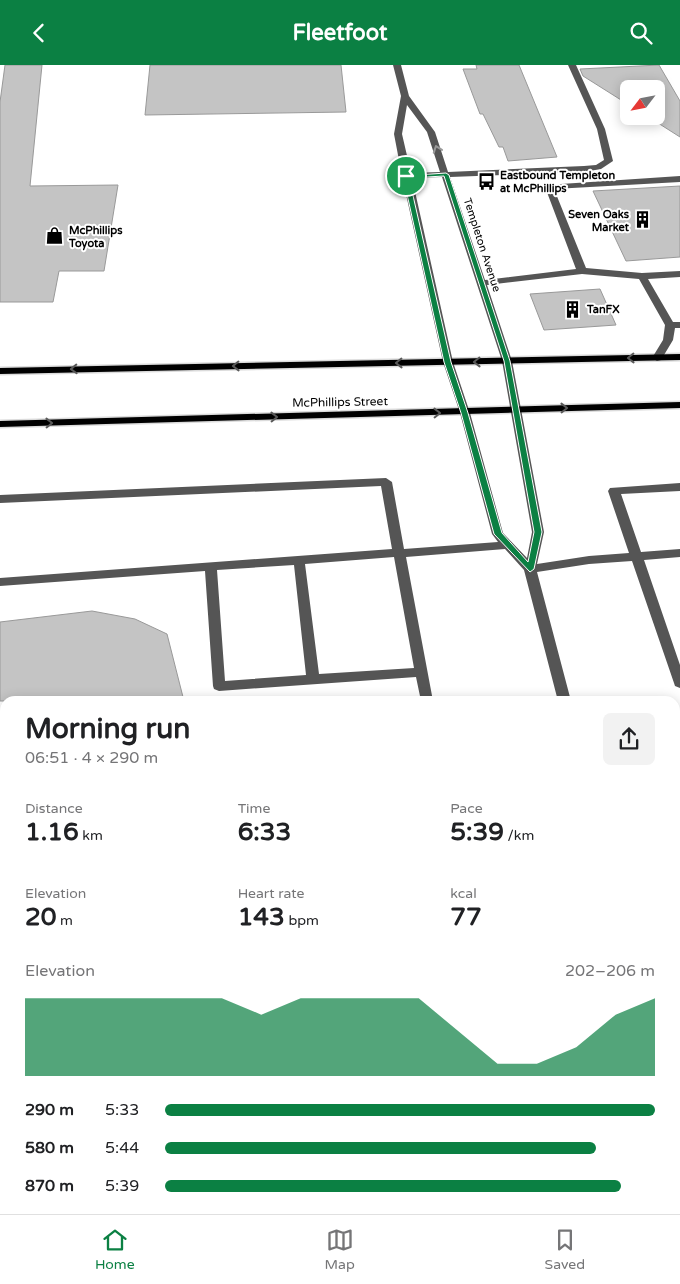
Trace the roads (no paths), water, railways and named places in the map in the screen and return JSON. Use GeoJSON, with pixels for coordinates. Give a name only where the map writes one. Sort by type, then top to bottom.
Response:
{"type":"FeatureCollection","features":[{"type":"Feature","properties":{"kind":"main road"},"geometry":{"type":"LineString","coordinates":[[0,371],[680,357]]}},
{"type":"Feature","properties":{"kind":"main road","name":"McPhillips Street"},"geometry":{"type":"LineString","coordinates":[[0,424],[465,413],[516,409],[680,405]]}},
{"type":"Feature","properties":{"kind":"street","name":"Templeton Avenue"},"geometry":{"type":"LineString","coordinates":[[397,65],[405,97],[431,132],[507,361],[538,532],[530,569]]}},
{"type":"Feature","properties":{"kind":"street"},"geometry":{"type":"LineString","coordinates":[[406,176],[584,169],[598,167],[609,161],[602,129],[572,65]]}},
{"type":"Feature","properties":{"kind":"street","name":"Templeton Avenue"},"geometry":{"type":"LineString","coordinates":[[405,97],[398,134],[448,362],[465,413],[498,534],[530,569]]}},
{"type":"Feature","properties":{"kind":"street"},"geometry":{"type":"LineString","coordinates":[[582,271],[549,187],[680,179]]}},
{"type":"Feature","properties":{"kind":"street"},"geometry":{"type":"LineString","coordinates":[[481,283],[582,271],[642,276],[680,274]]}},
{"type":"Feature","properties":{"kind":"street"},"geometry":{"type":"LineString","coordinates":[[642,276],[675,325],[657,358]]}},
{"type":"Feature","properties":{"kind":"street"},"geometry":{"type":"LineString","coordinates":[[0,499],[386,482],[426,696]]}},
{"type":"Feature","properties":{"kind":"street"},"geometry":{"type":"LineString","coordinates":[[680,487],[614,491],[680,683]]}},
{"type":"Feature","properties":{"kind":"street"},"geometry":{"type":"LineString","coordinates":[[0,581],[508,545]]}},
{"type":"Feature","properties":{"kind":"street"},"geometry":{"type":"LineString","coordinates":[[564,696],[530,569],[636,555],[680,553]]}},
{"type":"Feature","properties":{"kind":"street"},"geometry":{"type":"LineString","coordinates":[[299,560],[313,679]]}},
{"type":"Feature","properties":{"kind":"street"},"geometry":{"type":"LineString","coordinates":[[211,567],[219,686],[422,672]]}},
{"type":"Feature","properties":{"kind":"place","name":"Eastbound Templeton at McPhillips"},"geometry":{"type":"Point","coordinates":[486,181]}},
{"type":"Feature","properties":{"kind":"place","name":"Seven Oaks Market"},"geometry":{"type":"Point","coordinates":[643,220]}},
{"type":"Feature","properties":{"kind":"place","name":"McPhillips Toyota"},"geometry":{"type":"Point","coordinates":[55,236]}},
{"type":"Feature","properties":{"kind":"place","name":"TanFX"},"geometry":{"type":"Point","coordinates":[573,309]}}]}
